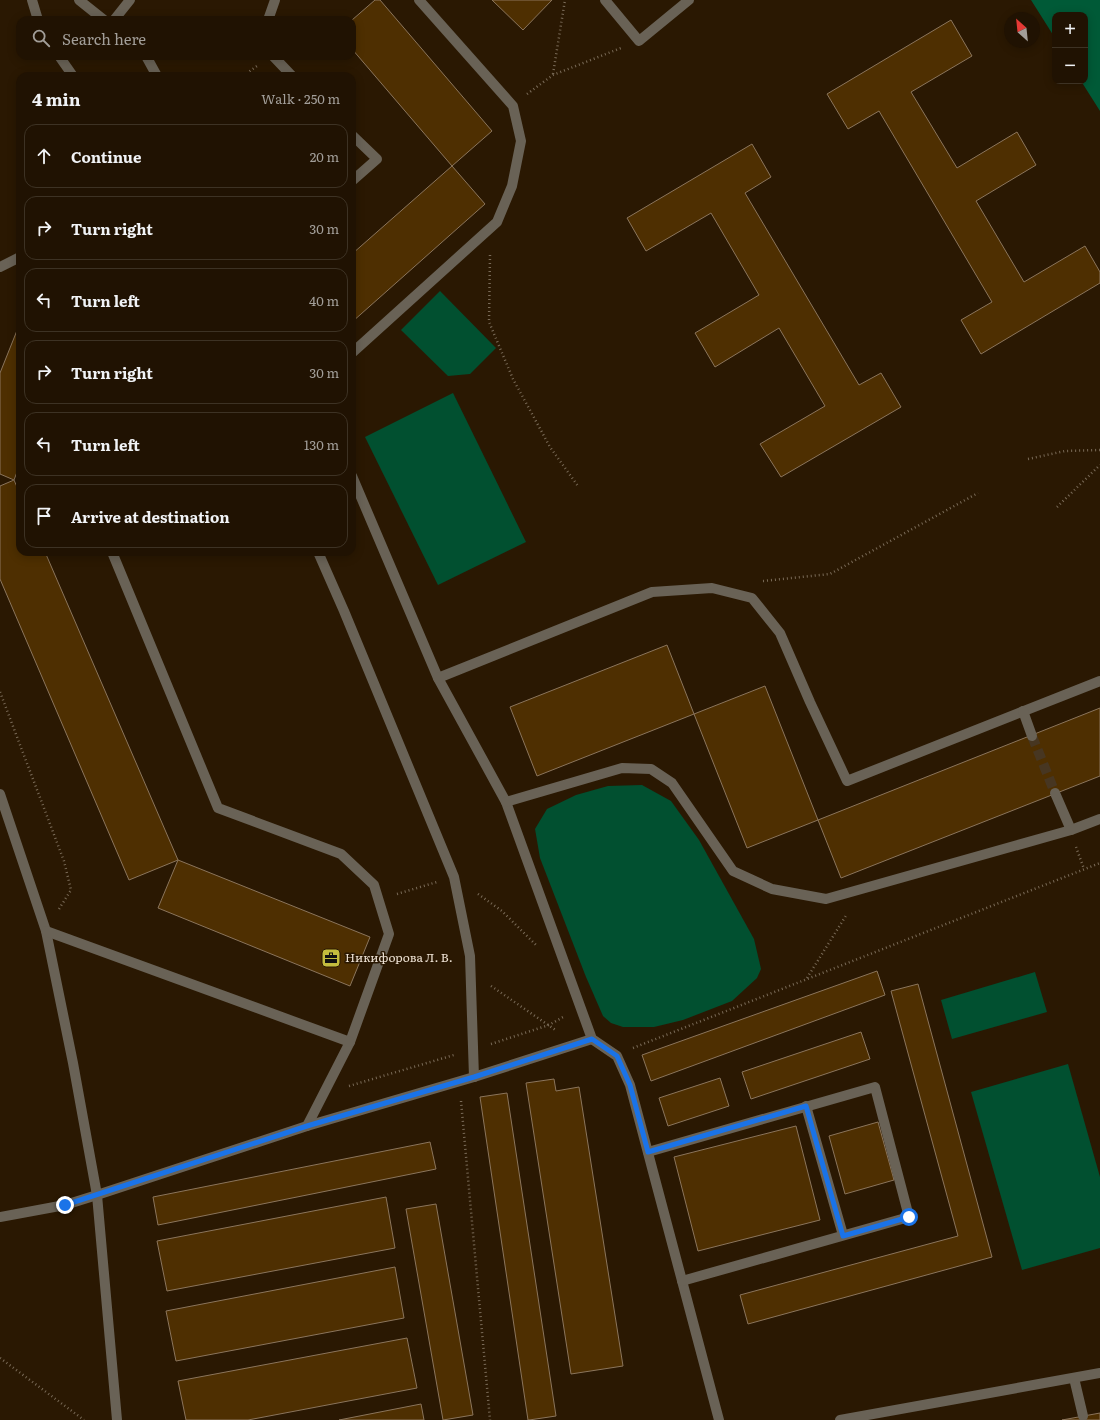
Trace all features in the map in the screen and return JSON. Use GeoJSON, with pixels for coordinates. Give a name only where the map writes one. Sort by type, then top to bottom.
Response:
{"type":"FeatureCollection","features":[{"type":"Feature","properties":{"kind":"lane"},"geometry":{"type":"LineString","coordinates":[[32,0],[37,16]]}},
{"type":"Feature","properties":{"kind":"lane"},"geometry":{"type":"LineString","coordinates":[[79,0],[99,16]]}},
{"type":"Feature","properties":{"kind":"lane"},"geometry":{"type":"LineString","coordinates":[[117,16],[130,0]]}},
{"type":"Feature","properties":{"kind":"lane"},"geometry":{"type":"LineString","coordinates":[[269,16],[275,0]]}},
{"type":"Feature","properties":{"kind":"lane"},"geometry":{"type":"LineString","coordinates":[[356,349],[497,222],[512,186],[522,141],[513,106],[419,0]]}},
{"type":"Feature","properties":{"kind":"lane"},"geometry":{"type":"LineString","coordinates":[[605,0],[639,41],[690,0]]}},
{"type":"Feature","properties":{"kind":"lane"},"geometry":{"type":"LineString","coordinates":[[62,60],[70,72]]}},
{"type":"Feature","properties":{"kind":"lane"},"geometry":{"type":"LineString","coordinates":[[148,60],[155,72]]}},
{"type":"Feature","properties":{"kind":"lane"},"geometry":{"type":"LineString","coordinates":[[277,60],[288,72]]}},
{"type":"Feature","properties":{"kind":"lane"},"geometry":{"type":"LineString","coordinates":[[356,138],[377,159],[356,177]]}},
{"type":"Feature","properties":{"kind":"lane"},"geometry":{"type":"LineString","coordinates":[[0,267],[16,259]]}},
{"type":"Feature","properties":{"kind":"lane"},"geometry":{"type":"LineString","coordinates":[[356,485],[438,678],[506,802],[592,1039],[617,1056],[630,1085],[719,1420]]}},
{"type":"Feature","properties":{"kind":"lane"},"geometry":{"type":"LineString","coordinates":[[114,556],[218,808],[341,854],[374,885],[389,934],[350,1042],[307,1126]]}},
{"type":"Feature","properties":{"kind":"lane"},"geometry":{"type":"LineString","coordinates":[[320,556],[454,877],[470,956],[474,1077]]}},
{"type":"Feature","properties":{"kind":"lane"},"geometry":{"type":"LineString","coordinates":[[438,678],[652,592],[712,588],[752,598],[780,633],[847,781],[1100,681]]}},
{"type":"Feature","properties":{"kind":"lane"},"geometry":{"type":"LineString","coordinates":[[1023,711],[1032,736]]}},
{"type":"Feature","properties":{"kind":"lane"},"geometry":{"type":"LineString","coordinates":[[506,802],[622,768],[651,769],[672,783],[733,871],[772,888],[826,899],[1071,830],[1100,819]]}},
{"type":"Feature","properties":{"kind":"lane"},"geometry":{"type":"LineString","coordinates":[[1055,793],[1071,830]]}},
{"type":"Feature","properties":{"kind":"lane"},"geometry":{"type":"LineString","coordinates":[[0,794],[46,931],[73,1063],[97,1195],[117,1420]]}},
{"type":"Feature","properties":{"kind":"lane"},"geometry":{"type":"LineString","coordinates":[[46,931],[350,1042]]}},
{"type":"Feature","properties":{"kind":"lane"},"geometry":{"type":"LineString","coordinates":[[0,1218],[65,1205],[307,1126],[474,1077],[592,1039]]}},
{"type":"Feature","properties":{"kind":"lane"},"geometry":{"type":"LineString","coordinates":[[648,1152],[875,1087],[909,1217],[682,1281]]}},
{"type":"Feature","properties":{"kind":"lane"},"geometry":{"type":"LineString","coordinates":[[806,1106],[843,1236]]}},
{"type":"Feature","properties":{"kind":"lane"},"geometry":{"type":"LineString","coordinates":[[840,1420],[1100,1373]]}},
{"type":"Feature","properties":{"kind":"lane"},"geometry":{"type":"LineString","coordinates":[[1074,1378],[1083,1416]]}},
{"type":"Feature","properties":{"kind":"path"},"geometry":{"type":"LineString","coordinates":[[552,75],[565,0]]}},
{"type":"Feature","properties":{"kind":"path"},"geometry":{"type":"LineString","coordinates":[[513,106],[552,75],[639,41]]}},
{"type":"Feature","properties":{"kind":"path"},"geometry":{"type":"LineString","coordinates":[[490,228],[489,322],[513,379],[550,447],[578,486]]}},
{"type":"Feature","properties":{"kind":"path"},"geometry":{"type":"LineString","coordinates":[[1028,459],[1064,451],[1100,450]]}},
{"type":"Feature","properties":{"kind":"path"},"geometry":{"type":"LineString","coordinates":[[1057,507],[1100,465]]}},
{"type":"Feature","properties":{"kind":"path"},"geometry":{"type":"LineString","coordinates":[[759,582],[830,574],[978,493]]}},
{"type":"Feature","properties":{"kind":"path"},"geometry":{"type":"LineString","coordinates":[[0,692],[64,861],[71,890],[46,931]]}},
{"type":"Feature","properties":{"kind":"path"},"geometry":{"type":"LineString","coordinates":[[617,1056],[638,1046],[807,978],[1100,863]]}},
{"type":"Feature","properties":{"kind":"path"},"geometry":{"type":"LineString","coordinates":[[378,900],[454,877],[502,911],[540,949]]}},
{"type":"Feature","properties":{"kind":"path"},"geometry":{"type":"LineString","coordinates":[[807,978],[863,888]]}},
{"type":"Feature","properties":{"kind":"path"},"geometry":{"type":"LineString","coordinates":[[471,972],[577,1044]]}},
{"type":"Feature","properties":{"kind":"path"},"geometry":{"type":"LineString","coordinates":[[459,1081],[490,1420]]}},
{"type":"Feature","properties":{"kind":"path"},"geometry":{"type":"LineString","coordinates":[[0,1358],[84,1420]]}},
{"type":"Feature","properties":{"kind":"green space"},"geometry":{"type":"Polygon","coordinates":[[[1031,0],[1100,0],[1100,111],[1083,84],[1088,84],[1088,12],[1052,12],[1052,33],[1040,12],[1031,0]]]}},
{"type":"Feature","properties":{"kind":"green space"},"geometry":{"type":"Polygon","coordinates":[[[440,291],[496,348],[470,374],[448,376],[401,330],[440,291]]]}},
{"type":"Feature","properties":{"kind":"green space"},"geometry":{"type":"Polygon","coordinates":[[[453,393],[526,542],[438,585],[365,437],[453,393]]]}},
{"type":"Feature","properties":{"kind":"green space"},"geometry":{"type":"Polygon","coordinates":[[[642,785],[671,801],[699,840],[754,939],[761,969],[757,978],[732,1001],[683,1020],[654,1027],[623,1027],[611,1023],[603,1016],[586,977],[540,858],[535,829],[547,809],[576,795],[608,786],[642,785]]]}},
{"type":"Feature","properties":{"kind":"green space"},"geometry":{"type":"Polygon","coordinates":[[[1035,972],[1047,1012],[952,1039],[941,1000],[1035,972]]]}},
{"type":"Feature","properties":{"kind":"green space"},"geometry":{"type":"Polygon","coordinates":[[[1068,1064],[1100,1177],[1100,1248],[1022,1270],[971,1092],[1068,1064]]]}},
{"type":"Feature","properties":{"kind":"building"},"geometry":{"type":"Polygon","coordinates":[[[375,0],[380,0],[492,131],[452,166],[356,54],[356,17],[375,0]]]}},
{"type":"Feature","properties":{"kind":"building"},"geometry":{"type":"Polygon","coordinates":[[[492,0],[552,0],[523,30],[492,0]]]}},
{"type":"Feature","properties":{"kind":"building"},"geometry":{"type":"Polygon","coordinates":[[[951,20],[972,56],[911,92],[957,168],[1017,132],[1036,165],[976,201],[1024,282],[1085,246],[1100,272],[1100,283],[981,354],[961,320],[992,302],[879,111],[848,129],[827,94],[951,20]]]}},
{"type":"Feature","properties":{"kind":"building"},"geometry":{"type":"Polygon","coordinates":[[[752,144],[771,177],[745,193],[859,385],[881,373],[901,407],[781,477],[760,444],[825,406],[779,328],[715,367],[695,333],[759,295],[711,213],[646,251],[627,218],[752,144]]]}},
{"type":"Feature","properties":{"kind":"building"},"geometry":{"type":"Polygon","coordinates":[[[452,166],[485,204],[356,318],[356,250],[452,166]]]}},
{"type":"Feature","properties":{"kind":"building"},"geometry":{"type":"Polygon","coordinates":[[[16,333],[16,475],[14,480],[0,474],[0,373],[16,333]]]}},
{"type":"Feature","properties":{"kind":"building"},"geometry":{"type":"Polygon","coordinates":[[[14,480],[16,485],[16,556],[47,556],[178,860],[129,880],[0,579],[0,486],[14,480]]]}},
{"type":"Feature","properties":{"kind":"building"},"geometry":{"type":"Polygon","coordinates":[[[667,645],[694,714],[537,776],[510,707],[667,645]]]}},
{"type":"Feature","properties":{"kind":"building"},"geometry":{"type":"Polygon","coordinates":[[[765,686],[818,820],[747,848],[694,714],[765,686]]]}},
{"type":"Feature","properties":{"kind":"building"},"geometry":{"type":"Polygon","coordinates":[[[1100,708],[1100,776],[841,878],[818,820],[1100,708]]]}},
{"type":"Feature","properties":{"kind":"building"},"geometry":{"type":"Polygon","coordinates":[[[178,860],[370,937],[350,986],[158,908],[178,860]]]}},
{"type":"Feature","properties":{"kind":"building"},"geometry":{"type":"Polygon","coordinates":[[[877,971],[885,995],[651,1081],[642,1055],[877,971]]]}},
{"type":"Feature","properties":{"kind":"building"},"geometry":{"type":"Polygon","coordinates":[[[918,984],[992,1257],[748,1324],[740,1295],[958,1236],[891,991],[918,984]]]}},
{"type":"Feature","properties":{"kind":"building"},"geometry":{"type":"Polygon","coordinates":[[[861,1032],[870,1059],[751,1099],[742,1072],[861,1032]]]}},
{"type":"Feature","properties":{"kind":"building"},"geometry":{"type":"Polygon","coordinates":[[[720,1078],[729,1106],[668,1126],[659,1098],[720,1078]]]}},
{"type":"Feature","properties":{"kind":"building"},"geometry":{"type":"Polygon","coordinates":[[[554,1079],[556,1091],[579,1087],[623,1366],[571,1374],[526,1083],[554,1079]]]}},
{"type":"Feature","properties":{"kind":"building"},"geometry":{"type":"Polygon","coordinates":[[[507,1093],[556,1416],[529,1420],[480,1097],[507,1093]]]}},
{"type":"Feature","properties":{"kind":"building"},"geometry":{"type":"Polygon","coordinates":[[[878,1122],[894,1180],[845,1194],[829,1136],[878,1122]]]}},
{"type":"Feature","properties":{"kind":"building"},"geometry":{"type":"Polygon","coordinates":[[[796,1126],[820,1220],[698,1251],[674,1157],[796,1126]]]}},
{"type":"Feature","properties":{"kind":"building"},"geometry":{"type":"Polygon","coordinates":[[[430,1142],[436,1169],[158,1225],[153,1197],[430,1142]]]}},
{"type":"Feature","properties":{"kind":"building"},"geometry":{"type":"Polygon","coordinates":[[[386,1197],[395,1248],[167,1291],[157,1241],[386,1197]]]}},
{"type":"Feature","properties":{"kind":"building"},"geometry":{"type":"Polygon","coordinates":[[[436,1204],[473,1415],[443,1420],[406,1209],[436,1204]]]}},
{"type":"Feature","properties":{"kind":"building"},"geometry":{"type":"Polygon","coordinates":[[[395,1267],[404,1318],[176,1361],[166,1311],[395,1267]]]}},
{"type":"Feature","properties":{"kind":"building"},"geometry":{"type":"Polygon","coordinates":[[[407,1338],[417,1388],[248,1420],[186,1420],[178,1381],[407,1338]]]}},
{"type":"Feature","properties":{"kind":"building"},"geometry":{"type":"Polygon","coordinates":[[[421,1404],[424,1420],[339,1420],[421,1404]]]}},
{"type":"Feature","properties":{"kind":"building"},"geometry":{"type":"Polygon","coordinates":[[[1100,1413],[1100,1420],[1062,1420],[1100,1413]]]}},
{"type":"Feature","properties":{"kind":"tunnel"},"geometry":{"type":"LineString","coordinates":[[1032,736],[1055,793]]}},
{"type":"Feature","properties":{"kind":"place","name":"Никифорова Л. В."},"geometry":{"type":"Point","coordinates":[331,958]}},
{"type":"Feature","properties":{"kind":"route"},"geometry":{"type":"LineString","coordinates":[[65,1205],[307,1126],[474,1077],[592,1039],[617,1056],[630,1085],[648,1152],[806,1106],[843,1236],[909,1217]]}}]}
